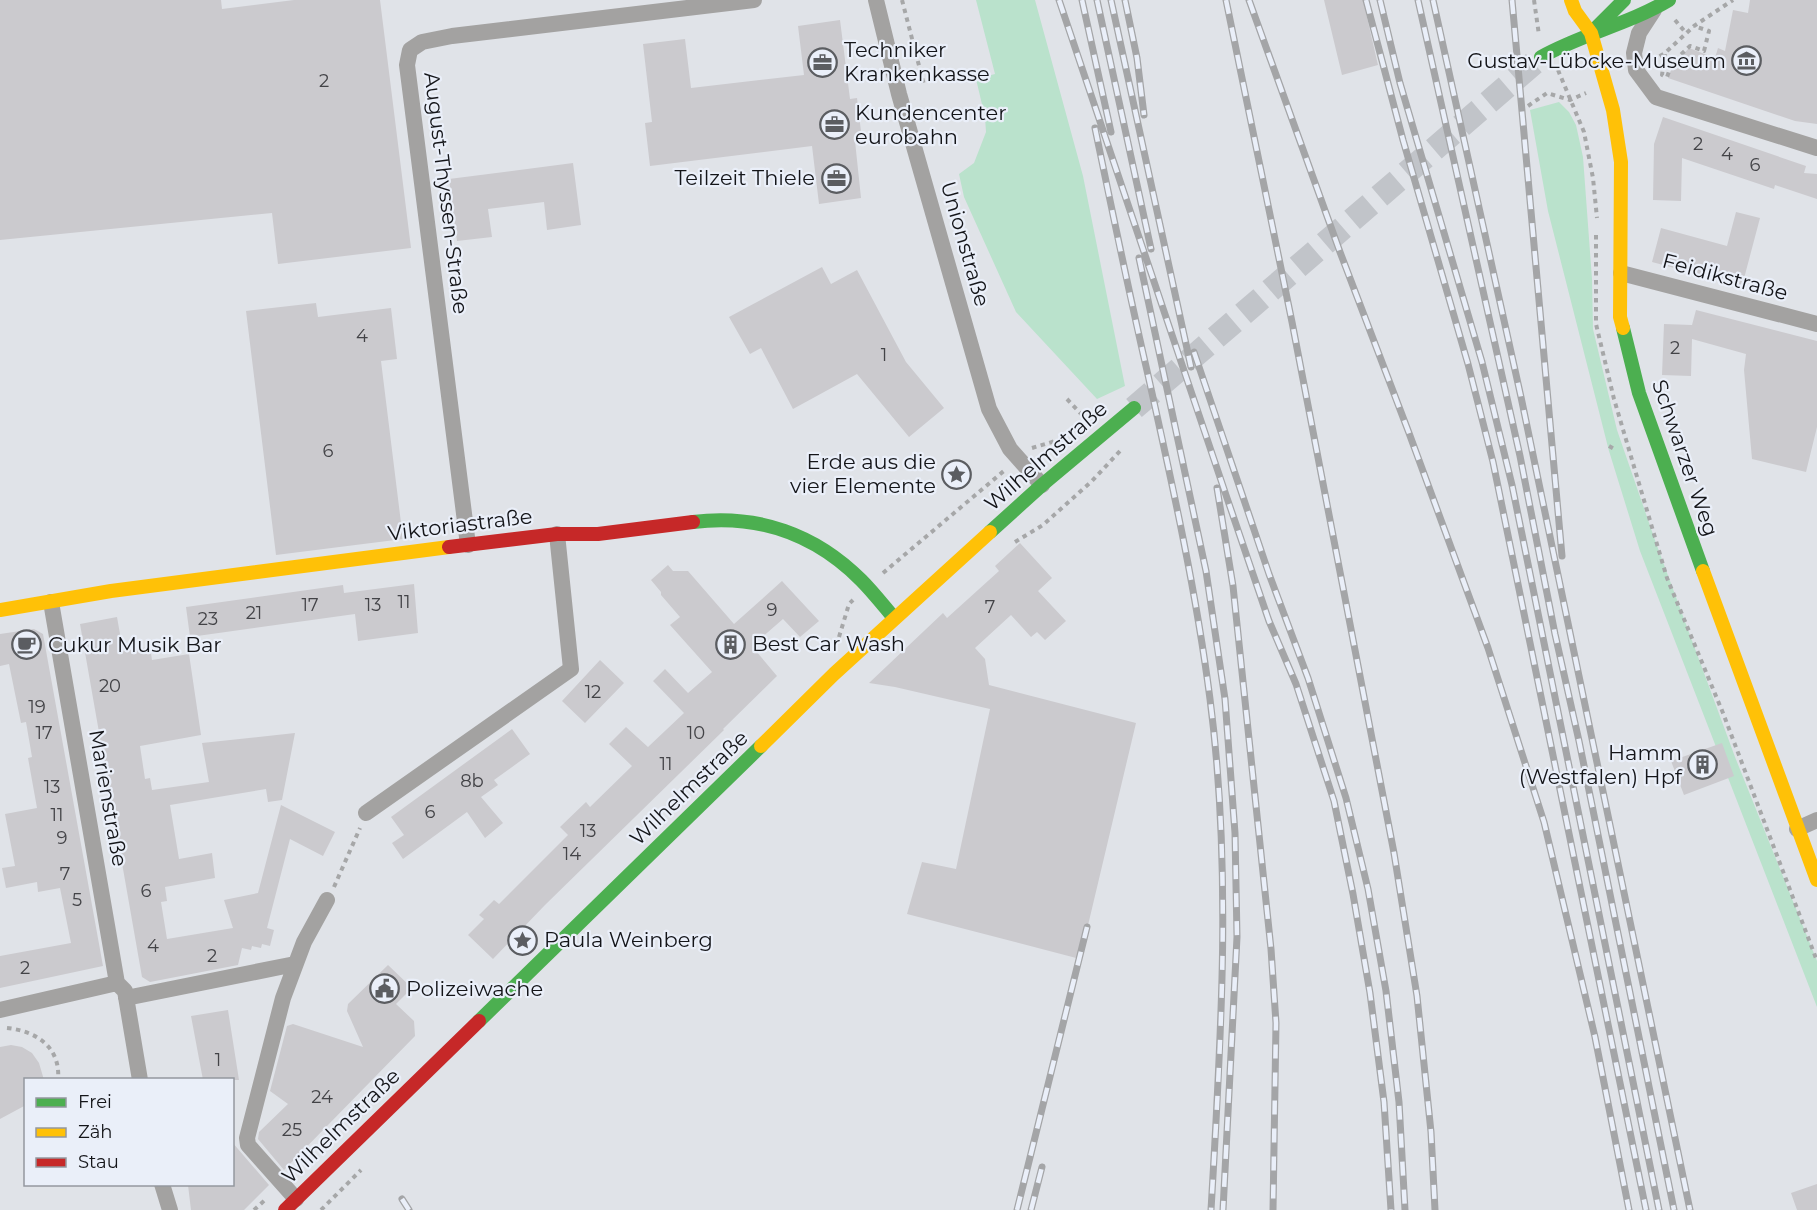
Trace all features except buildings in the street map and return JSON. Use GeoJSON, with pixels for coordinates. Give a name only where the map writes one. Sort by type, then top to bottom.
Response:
{"type":"FeatureCollection","features":[{"type":"Feature","properties":{"kind":"street","name":"August-Thyssen-Straße"},"geometry":{"type":"LineString","coordinates":[[468,545],[408,77],[407,65],[410,50],[422,42],[452,36],[754,0]]}},
{"type":"Feature","properties":{"kind":"street","name":"Unionstraße"},"geometry":{"type":"LineString","coordinates":[[876,0],[899,94],[989,409],[1010,449],[1042,485]]}},
{"type":"Feature","properties":{"kind":"street","name":"Schwarzer Weg"},"geometry":{"type":"LineString","coordinates":[[1571,0],[1575,11],[1591,33],[1613,110],[1621,162],[1620,317],[1639,393],[1817,880]]}},
{"type":"Feature","properties":{"kind":"street"},"geometry":{"type":"LineString","coordinates":[[1591,33],[1624,0]]}},
{"type":"Feature","properties":{"kind":"street"},"geometry":{"type":"LineString","coordinates":[[1541,57],[1591,33],[1655,10],[1670,0]]}},
{"type":"Feature","properties":{"kind":"street"},"geometry":{"type":"LineString","coordinates":[[1655,10],[1639,33],[1634,53],[1636,70],[1656,97],[1817,148]]}},
{"type":"Feature","properties":{"kind":"street","name":"Feidikstraße"},"geometry":{"type":"LineString","coordinates":[[1621,273],[1817,324]]}},
{"type":"Feature","properties":{"kind":"street","name":"Wilhelmstraße"},"geometry":{"type":"LineString","coordinates":[[290,1205],[834,674],[1042,485],[1134,408]]}},
{"type":"Feature","properties":{"kind":"street","name":"Viktoriastraße"},"geometry":{"type":"LineString","coordinates":[[0,609],[111,591],[468,545],[557,534],[598,534],[703,520],[750,521],[785,530],[819,546],[860,579],[894,618]]}},
{"type":"Feature","properties":{"kind":"street"},"geometry":{"type":"LineString","coordinates":[[366,813],[571,669],[557,534]]}},
{"type":"Feature","properties":{"kind":"street","name":"Marienstraße"},"geometry":{"type":"LineString","coordinates":[[51,602],[121,991],[140,1078]]}},
{"type":"Feature","properties":{"kind":"street"},"geometry":{"type":"LineString","coordinates":[[1797,830],[1817,820]]}},
{"type":"Feature","properties":{"kind":"street"},"geometry":{"type":"LineString","coordinates":[[290,1205],[248,1145],[247,1138],[283,998],[304,942],[327,900]]}},
{"type":"Feature","properties":{"kind":"street"},"geometry":{"type":"LineString","coordinates":[[0,1010],[295,964]]}},
{"type":"Feature","properties":{"kind":"street"},"geometry":{"type":"LineString","coordinates":[[162,1186],[170,1210]]}},
{"type":"Feature","properties":{"kind":"path"},"geometry":{"type":"LineString","coordinates":[[902,0],[924,85]]}},
{"type":"Feature","properties":{"kind":"path"},"geometry":{"type":"LineString","coordinates":[[1534,0],[1538,33]]}},
{"type":"Feature","properties":{"kind":"path"},"geometry":{"type":"LineString","coordinates":[[1636,70],[1665,53],[1694,26],[1733,0]]}},
{"type":"Feature","properties":{"kind":"path"},"geometry":{"type":"LineString","coordinates":[[1665,53],[1662,75],[1667,77],[1672,63],[1690,46],[1704,51],[1709,31],[1694,26]]}},
{"type":"Feature","properties":{"kind":"path"},"geometry":{"type":"LineString","coordinates":[[1528,106],[1547,93],[1570,100],[1605,83]]}},
{"type":"Feature","properties":{"kind":"path"},"geometry":{"type":"LineString","coordinates":[[1067,399],[1101,435]]}},
{"type":"Feature","properties":{"kind":"path"},"geometry":{"type":"LineString","coordinates":[[1609,446],[1616,450]]}},
{"type":"Feature","properties":{"kind":"path"},"geometry":{"type":"LineString","coordinates":[[1006,549],[1043,525],[1092,481],[1125,447]]}},
{"type":"Feature","properties":{"kind":"path"},"geometry":{"type":"LineString","coordinates":[[327,900],[366,813]]}},
{"type":"Feature","properties":{"kind":"path"},"geometry":{"type":"LineString","coordinates":[[0,1029],[31,1033],[44,1041],[52,1050],[57,1062],[58,1078]]}},
{"type":"Feature","properties":{"kind":"path"},"geometry":{"type":"LineString","coordinates":[[321,1210],[363,1168]]}},
{"type":"Feature","properties":{"kind":"green space"},"geometry":{"type":"Polygon","coordinates":[[[976,0],[1035,0],[1083,176],[1125,386],[1097,399],[1016,312],[964,197],[959,174],[974,163],[986,132],[976,79],[995,74],[976,0]]]}},
{"type":"Feature","properties":{"kind":"green space"},"geometry":{"type":"Polygon","coordinates":[[[1559,102],[1569,112],[1576,125],[1583,157],[1592,279],[1593,329],[1617,430],[1735,757],[1817,961],[1817,1007],[1640,551],[1609,451],[1548,211],[1530,110],[1559,102]]]}},
{"type":"Feature","properties":{"kind":"tunnel"},"geometry":{"type":"LineString","coordinates":[[1134,408],[1541,57]]}},
{"type":"Feature","properties":{"kind":"railway"},"geometry":{"type":"LineString","coordinates":[[1059,0],[1269,621],[1296,684],[1334,801],[1370,993],[1384,1102],[1391,1210]]}},
{"type":"Feature","properties":{"kind":"railway"},"geometry":{"type":"LineString","coordinates":[[1082,0],[1111,132]]}},
{"type":"Feature","properties":{"kind":"railway"},"geometry":{"type":"LineString","coordinates":[[1097,0],[1151,249]]}},
{"type":"Feature","properties":{"kind":"railway"},"geometry":{"type":"LineString","coordinates":[[1111,0],[1191,367]]}},
{"type":"Feature","properties":{"kind":"railway"},"geometry":{"type":"LineString","coordinates":[[1125,0],[1137,58],[1144,115]]}},
{"type":"Feature","properties":{"kind":"railway"},"geometry":{"type":"LineString","coordinates":[[1226,0],[1292,322],[1394,853],[1417,996],[1431,1132],[1435,1210]]}},
{"type":"Feature","properties":{"kind":"railway"},"geometry":{"type":"LineString","coordinates":[[1249,0],[1340,252],[1488,648],[1544,822],[1595,1037],[1629,1210]]}},
{"type":"Feature","properties":{"kind":"railway"},"geometry":{"type":"LineString","coordinates":[[1366,0],[1403,140],[1468,364],[1493,462],[1646,1210]]}},
{"type":"Feature","properties":{"kind":"railway"},"geometry":{"type":"LineString","coordinates":[[1380,0],[1400,83],[1482,362],[1512,485],[1659,1210]]}},
{"type":"Feature","properties":{"kind":"railway"},"geometry":{"type":"LineString","coordinates":[[1418,0],[1520,456],[1674,1210]]}},
{"type":"Feature","properties":{"kind":"railway"},"geometry":{"type":"LineString","coordinates":[[1433,0],[1521,397],[1690,1210]]}},
{"type":"Feature","properties":{"kind":"railway"},"geometry":{"type":"LineString","coordinates":[[1512,0],[1562,556]]}},
{"type":"Feature","properties":{"kind":"railway"},"geometry":{"type":"LineString","coordinates":[[1095,128],[1183,537],[1198,618],[1217,763],[1223,890],[1221,1018],[1211,1210]]}},
{"type":"Feature","properties":{"kind":"railway"},"geometry":{"type":"LineString","coordinates":[[1139,258],[1206,571],[1225,699],[1235,833],[1237,937],[1223,1210]]}},
{"type":"Feature","properties":{"kind":"railway"},"geometry":{"type":"LineString","coordinates":[[1194,352],[1269,574],[1308,678],[1346,798],[1368,889],[1386,991],[1399,1102],[1405,1210]]}},
{"type":"Feature","properties":{"kind":"railway"},"geometry":{"type":"LineString","coordinates":[[1217,488],[1233,586],[1271,949],[1276,1023],[1273,1210]]}},
{"type":"Feature","properties":{"kind":"railway"},"geometry":{"type":"LineString","coordinates":[[1017,1210],[1087,927]]}},
{"type":"Feature","properties":{"kind":"railway"},"geometry":{"type":"LineString","coordinates":[[1031,1210],[1042,1167]]}},
{"type":"Feature","properties":{"kind":"railway"},"geometry":{"type":"LineString","coordinates":[[402,1199],[409,1210]]}},
{"type":"Feature","properties":{"kind":"traffic: fast"},"geometry":{"type":"LineString","coordinates":[[1595,29],[1624,0]]}},
{"type":"Feature","properties":{"kind":"traffic: fast"},"geometry":{"type":"LineString","coordinates":[[1541,57],[1638,16],[1669,0]]}},
{"type":"Feature","properties":{"kind":"traffic: fast"},"geometry":{"type":"LineString","coordinates":[[1623,328],[1639,393],[1703,571]]}},
{"type":"Feature","properties":{"kind":"traffic: fast"},"geometry":{"type":"LineString","coordinates":[[990,532],[1134,408]]}},
{"type":"Feature","properties":{"kind":"traffic: fast"},"geometry":{"type":"LineString","coordinates":[[693,522],[740,521],[763,525],[805,539],[843,564],[894,618]]}},
{"type":"Feature","properties":{"kind":"traffic: fast"},"geometry":{"type":"LineString","coordinates":[[479,1021],[761,746]]}},
{"type":"Feature","properties":{"kind":"traffic: slow"},"geometry":{"type":"LineString","coordinates":[[1571,0],[1575,11],[1591,33],[1613,110],[1621,162],[1620,317],[1623,328]]}},
{"type":"Feature","properties":{"kind":"traffic: slow"},"geometry":{"type":"LineString","coordinates":[[761,746],[834,674],[990,532]]}},
{"type":"Feature","properties":{"kind":"traffic: slow"},"geometry":{"type":"LineString","coordinates":[[0,610],[111,591],[449,547]]}},
{"type":"Feature","properties":{"kind":"traffic: slow"},"geometry":{"type":"LineString","coordinates":[[1703,571],[1817,880]]}},
{"type":"Feature","properties":{"kind":"traffic: jam"},"geometry":{"type":"LineString","coordinates":[[449,547],[557,534],[598,534],[693,522]]}},
{"type":"Feature","properties":{"kind":"traffic: jam"},"geometry":{"type":"LineString","coordinates":[[285,1210],[479,1021]]}},
{"type":"Feature","properties":{"kind":"place","name":"Gustav-Lübcke-Museum"},"geometry":{"type":"Point","coordinates":[1747,61]}},
{"type":"Feature","properties":{"kind":"place","name":"Techniker Krankenkasse"},"geometry":{"type":"Point","coordinates":[823,62]}},
{"type":"Feature","properties":{"kind":"place","name":"Kundencenter eurobahn"},"geometry":{"type":"Point","coordinates":[834,125]}},
{"type":"Feature","properties":{"kind":"place","name":"Teilzeit Thiele"},"geometry":{"type":"Point","coordinates":[836,178]}},
{"type":"Feature","properties":{"kind":"place","name":"Erde aus die vier Elemente"},"geometry":{"type":"Point","coordinates":[957,474]}},
{"type":"Feature","properties":{"kind":"place","name":"Best Car Wash"},"geometry":{"type":"Point","coordinates":[731,644]}},
{"type":"Feature","properties":{"kind":"place","name":"Cukur Musik Bar"},"geometry":{"type":"Point","coordinates":[27,645]}},
{"type":"Feature","properties":{"kind":"place","name":"Hamm (Westfalen) Hpf"},"geometry":{"type":"Point","coordinates":[1703,765]}},
{"type":"Feature","properties":{"kind":"place","name":"Paula Weinberg"},"geometry":{"type":"Point","coordinates":[523,940]}},
{"type":"Feature","properties":{"kind":"place","name":"Polizeiwache"},"geometry":{"type":"Point","coordinates":[385,989]}}]}
